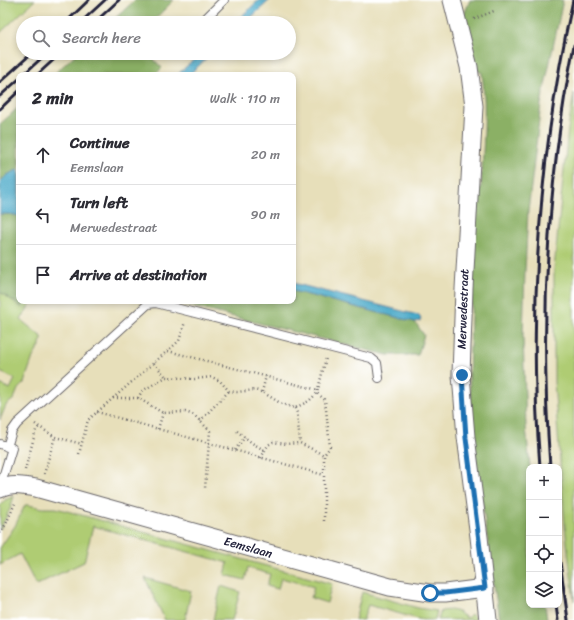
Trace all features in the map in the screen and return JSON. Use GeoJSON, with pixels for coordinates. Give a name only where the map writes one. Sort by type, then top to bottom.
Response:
{"type":"FeatureCollection","features":[{"type":"Feature","properties":{"kind":"street","name":"Merwedestraat"},"geometry":{"type":"LineString","coordinates":[[452,0],[469,67],[474,106],[464,288],[462,375],[466,438],[488,620]]}},
{"type":"Feature","properties":{"kind":"street","name":"Eemslaan"},"geometry":{"type":"LineString","coordinates":[[18,487],[390,587],[430,593],[445,593],[485,588]]}},
{"type":"Feature","properties":{"kind":"lane"},"geometry":{"type":"LineString","coordinates":[[208,16],[224,0]]}},
{"type":"Feature","properties":{"kind":"lane"},"geometry":{"type":"LineString","coordinates":[[18,487],[12,448],[4,446],[16,424],[148,304]]}},
{"type":"Feature","properties":{"kind":"lane"},"geometry":{"type":"LineString","coordinates":[[163,304],[371,358],[376,363],[379,378]]}},
{"type":"Feature","properties":{"kind":"path"},"geometry":{"type":"LineString","coordinates":[[458,25],[494,11]]}},
{"type":"Feature","properties":{"kind":"path"},"geometry":{"type":"LineString","coordinates":[[79,454],[88,420],[179,341],[188,311]]}},
{"type":"Feature","properties":{"kind":"path"},"geometry":{"type":"LineString","coordinates":[[138,398],[142,391],[166,377],[195,379],[212,377],[220,381],[229,391],[237,392],[256,390],[282,404],[295,408],[310,401],[317,391],[329,347]]}},
{"type":"Feature","properties":{"kind":"path"},"geometry":{"type":"LineString","coordinates":[[168,351],[266,376],[317,391],[325,400],[330,448],[324,455],[324,521]]}},
{"type":"Feature","properties":{"kind":"path"},"geometry":{"type":"LineString","coordinates":[[154,363],[166,377]]}},
{"type":"Feature","properties":{"kind":"path"},"geometry":{"type":"LineString","coordinates":[[262,392],[266,376]]}},
{"type":"Feature","properties":{"kind":"path"},"geometry":{"type":"LineString","coordinates":[[200,421],[229,391]]}},
{"type":"Feature","properties":{"kind":"path"},"geometry":{"type":"LineString","coordinates":[[113,398],[138,398],[163,413],[185,412],[194,415],[210,431],[205,488]]}},
{"type":"Feature","properties":{"kind":"path"},"geometry":{"type":"LineString","coordinates":[[295,408],[297,413],[300,443]]}},
{"type":"Feature","properties":{"kind":"path"},"geometry":{"type":"LineString","coordinates":[[97,412],[324,475]]}},
{"type":"Feature","properties":{"kind":"path"},"geometry":{"type":"LineString","coordinates":[[158,429],[163,413]]}},
{"type":"Feature","properties":{"kind":"path"},"geometry":{"type":"LineString","coordinates":[[26,415],[55,437],[82,444]]}},
{"type":"Feature","properties":{"kind":"path"},"geometry":{"type":"LineString","coordinates":[[0,533],[6,524],[16,501],[18,487],[36,430],[39,426]]}},
{"type":"Feature","properties":{"kind":"path"},"geometry":{"type":"LineString","coordinates":[[237,430],[264,450]]}},
{"type":"Feature","properties":{"kind":"path"},"geometry":{"type":"LineString","coordinates":[[18,487],[55,437]]}},
{"type":"Feature","properties":{"kind":"path"},"geometry":{"type":"LineString","coordinates":[[235,450],[245,437]]}},
{"type":"Feature","properties":{"kind":"path"},"geometry":{"type":"LineString","coordinates":[[261,458],[264,450],[273,442],[286,444],[300,443],[324,455]]}},
{"type":"Feature","properties":{"kind":"green space"},"geometry":{"type":"Polygon","coordinates":[[[0,0],[35,0],[18,16],[16,16],[16,18],[0,33],[0,0]]]}},
{"type":"Feature","properties":{"kind":"green space"},"geometry":{"type":"Polygon","coordinates":[[[135,0],[174,0],[158,16],[118,16],[135,0]]]}},
{"type":"Feature","properties":{"kind":"green space"},"geometry":{"type":"Polygon","coordinates":[[[470,0],[563,0],[541,104],[528,211],[523,336],[526,427],[530,464],[526,464],[526,608],[545,608],[547,620],[499,620],[473,438],[469,377],[475,194],[481,187],[484,116],[482,73],[475,69],[463,17],[470,0]]]}},
{"type":"Feature","properties":{"kind":"green space"},"geometry":{"type":"Polygon","coordinates":[[[69,60],[155,60],[162,68],[158,72],[56,72],[69,60]]]}},
{"type":"Feature","properties":{"kind":"green space"},"geometry":{"type":"Polygon","coordinates":[[[574,93],[574,601],[565,527],[562,464],[560,464],[554,382],[554,269],[568,129],[574,93]]]}},
{"type":"Feature","properties":{"kind":"green space"},"geometry":{"type":"Polygon","coordinates":[[[16,110],[16,170],[7,175],[0,182],[0,124],[16,110]]]}},
{"type":"Feature","properties":{"kind":"green space"},"geometry":{"type":"Polygon","coordinates":[[[0,214],[10,214],[16,215],[16,303],[0,292],[0,214]]]}},
{"type":"Feature","properties":{"kind":"green space"},"geometry":{"type":"Polygon","coordinates":[[[0,292],[22,307],[24,304],[30,304],[21,320],[43,338],[33,357],[24,383],[18,389],[14,399],[6,405],[0,420],[0,384],[10,389],[15,379],[0,372],[0,292]]]}},
{"type":"Feature","properties":{"kind":"green space"},"geometry":{"type":"Polygon","coordinates":[[[296,292],[415,322],[424,335],[418,355],[387,355],[182,304],[296,304],[296,292]]]}},
{"type":"Feature","properties":{"kind":"green space"},"geometry":{"type":"Polygon","coordinates":[[[14,496],[10,509],[0,529],[0,505],[5,500],[14,496]]]}},
{"type":"Feature","properties":{"kind":"green space"},"geometry":{"type":"Polygon","coordinates":[[[25,505],[43,508],[56,508],[332,584],[327,603],[311,598],[314,587],[281,578],[278,589],[267,586],[270,574],[248,568],[245,580],[225,575],[228,563],[93,526],[84,562],[36,585],[20,554],[0,565],[0,548],[15,526],[25,505]]]}},
{"type":"Feature","properties":{"kind":"green space"},"geometry":{"type":"Polygon","coordinates":[[[145,578],[191,591],[185,620],[165,620],[145,578]]]}},
{"type":"Feature","properties":{"kind":"green space"},"geometry":{"type":"Polygon","coordinates":[[[221,586],[240,592],[232,620],[213,620],[221,586]]]}},
{"type":"Feature","properties":{"kind":"green space"},"geometry":{"type":"Polygon","coordinates":[[[362,592],[418,608],[437,611],[435,620],[422,620],[368,605],[363,620],[355,620],[362,592]]]}},
{"type":"Feature","properties":{"kind":"green space"},"geometry":{"type":"Polygon","coordinates":[[[451,610],[458,612],[467,618],[471,614],[477,620],[438,620],[441,611],[451,610]]]}},
{"type":"Feature","properties":{"kind":"water"},"geometry":{"type":"Polygon","coordinates":[[[259,0],[270,0],[253,16],[242,16],[259,0]]]}},
{"type":"Feature","properties":{"kind":"water"},"geometry":{"type":"Polygon","coordinates":[[[193,60],[205,60],[192,72],[180,72],[193,60]]]}},
{"type":"Feature","properties":{"kind":"water"},"geometry":{"type":"Polygon","coordinates":[[[16,170],[16,215],[0,214],[0,182],[7,175],[16,170]]]}},
{"type":"Feature","properties":{"kind":"water"},"geometry":{"type":"Polygon","coordinates":[[[296,284],[418,315],[421,318],[420,321],[415,322],[296,292],[296,284]]]}},
{"type":"Feature","properties":{"kind":"railway"},"geometry":{"type":"LineString","coordinates":[[72,16],[89,0]]}},
{"type":"Feature","properties":{"kind":"railway"},"geometry":{"type":"LineString","coordinates":[[88,16],[105,0]]}},
{"type":"Feature","properties":{"kind":"railway"},"geometry":{"type":"LineString","coordinates":[[102,16],[119,0]]}},
{"type":"Feature","properties":{"kind":"railway"},"geometry":{"type":"LineString","coordinates":[[540,464],[535,349],[539,232],[544,174],[552,115],[561,58],[573,0]]}},
{"type":"Feature","properties":{"kind":"railway"},"geometry":{"type":"LineString","coordinates":[[550,464],[546,361],[548,255],[551,203],[557,150],[574,45]]}},
{"type":"Feature","properties":{"kind":"railway"},"geometry":{"type":"LineString","coordinates":[[0,82],[24,60]]}},
{"type":"Feature","properties":{"kind":"railway"},"geometry":{"type":"LineString","coordinates":[[26,72],[39,60]]}},
{"type":"Feature","properties":{"kind":"railway"},"geometry":{"type":"LineString","coordinates":[[40,72],[53,60]]}},
{"type":"Feature","properties":{"kind":"railway"},"geometry":{"type":"LineString","coordinates":[[0,96],[16,82]]}},
{"type":"Feature","properties":{"kind":"railway"},"geometry":{"type":"LineString","coordinates":[[0,109],[16,94]]}},
{"type":"Feature","properties":{"kind":"railway"},"geometry":{"type":"LineString","coordinates":[[561,572],[568,620]]}},
{"type":"Feature","properties":{"kind":"railway"},"geometry":{"type":"LineString","coordinates":[[556,608],[558,620]]}},
{"type":"Feature","properties":{"kind":"route"},"geometry":{"type":"LineString","coordinates":[[430,593],[445,593],[485,588],[466,438],[462,375]]}}]}
